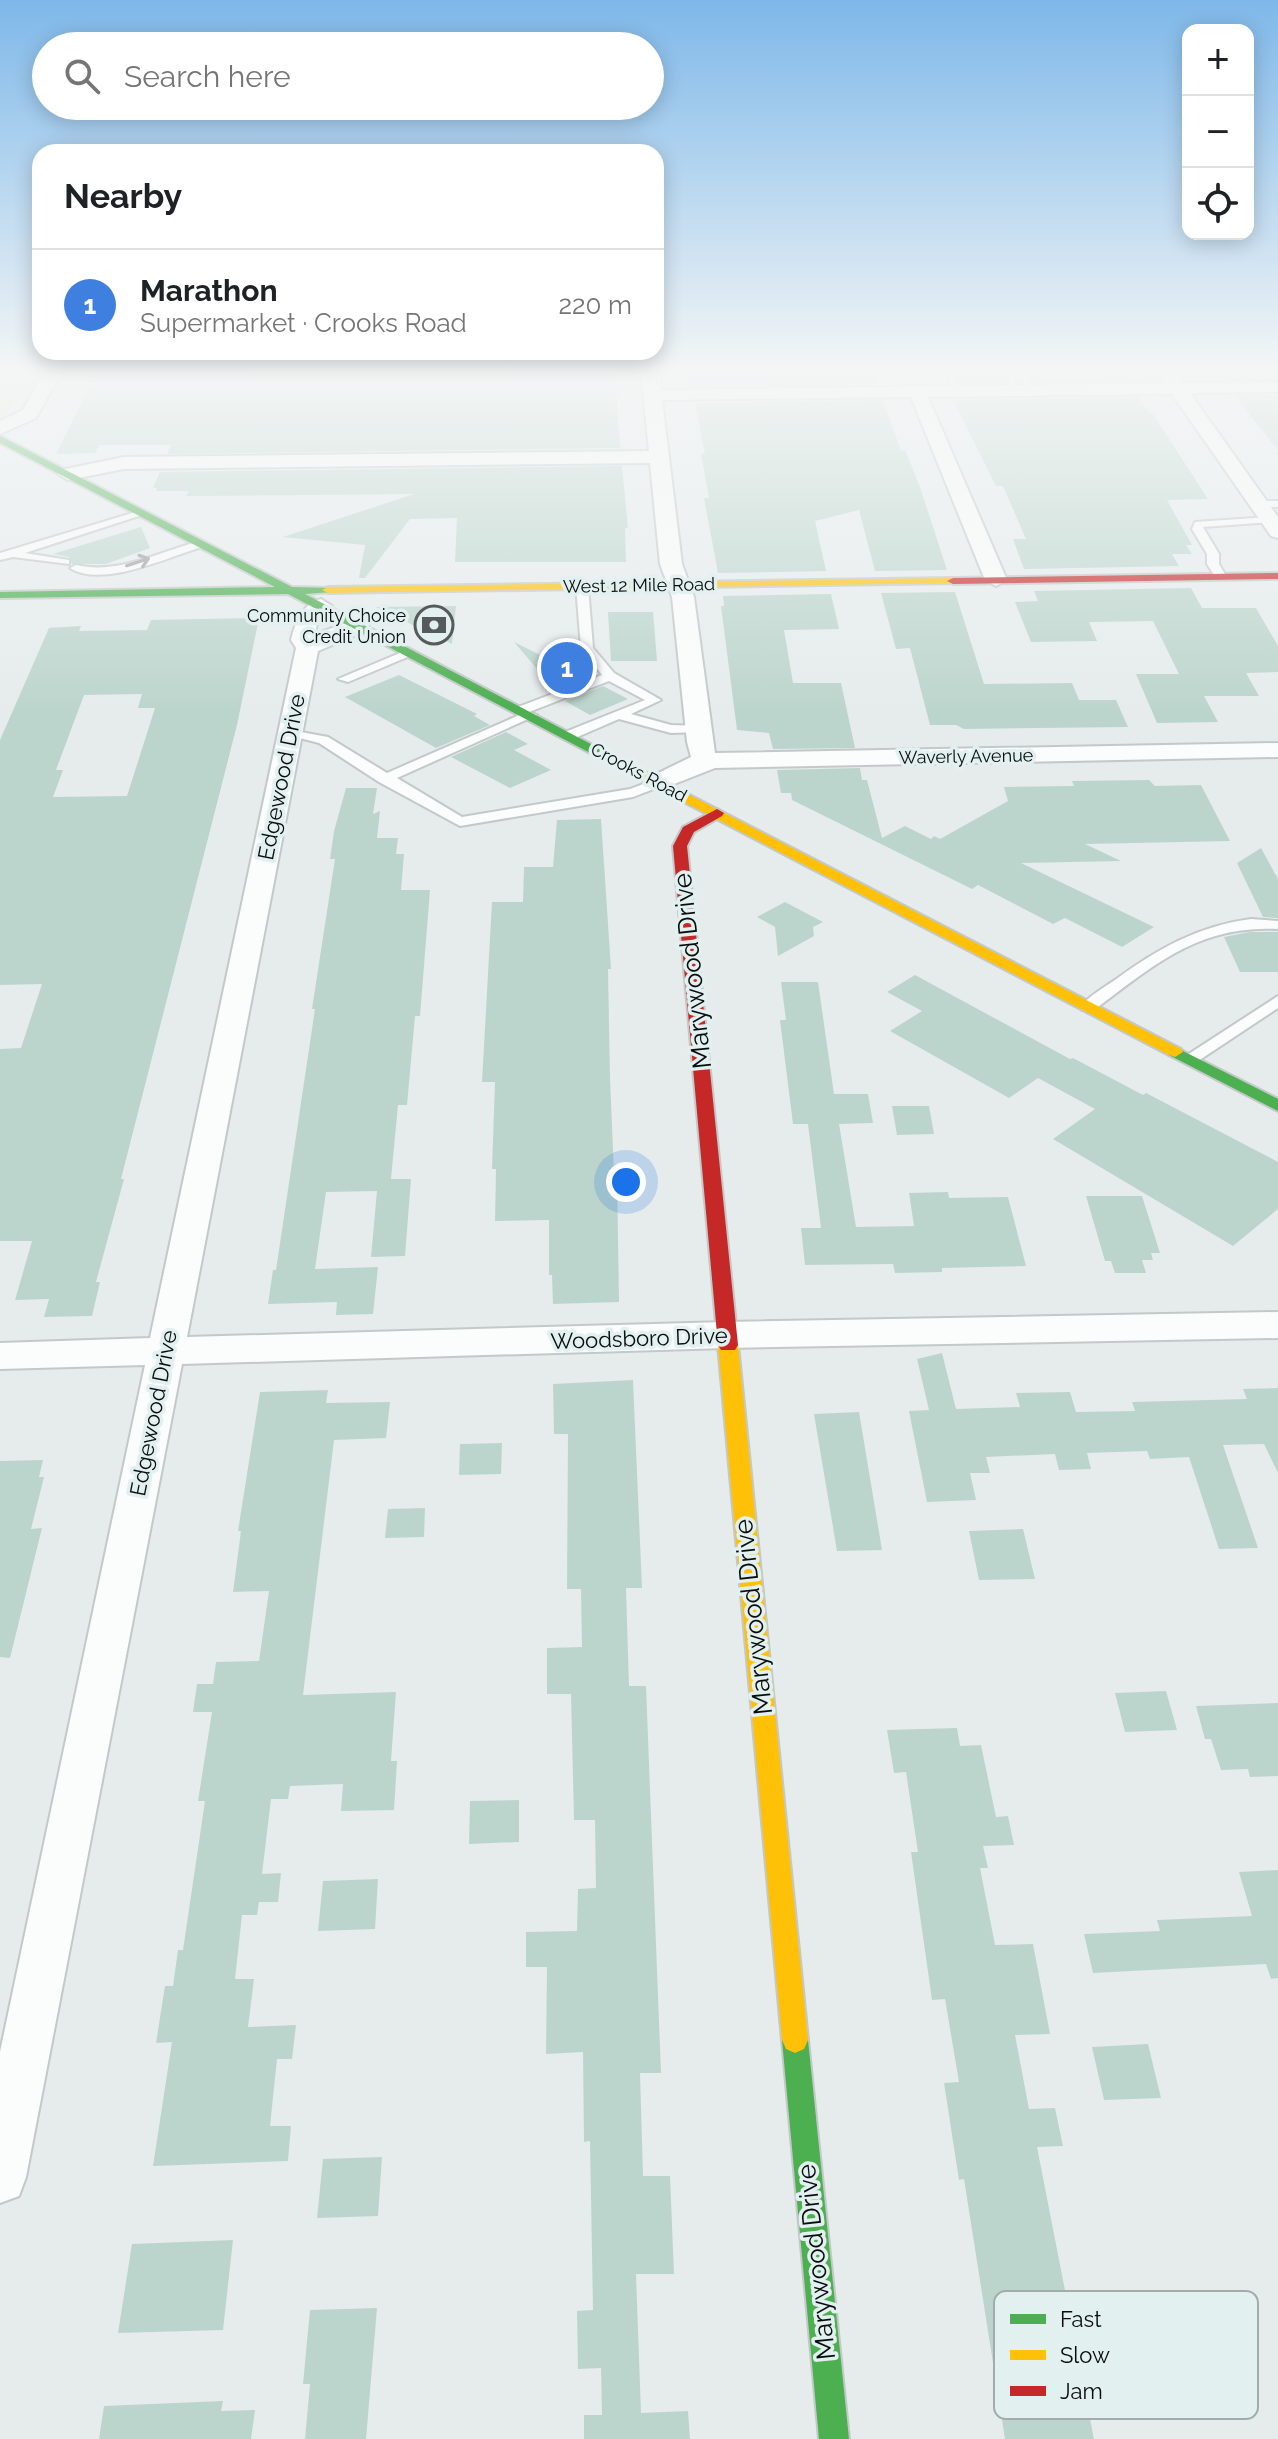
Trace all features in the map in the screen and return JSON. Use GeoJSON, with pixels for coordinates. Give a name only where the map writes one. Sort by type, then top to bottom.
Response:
{"type":"FeatureCollection","features":[{"type":"Feature","properties":{"kind":"main road","name":"Crooks Road"},"geometry":{"type":"LineString","coordinates":[[89,485],[1278,1106]]}},
{"type":"Feature","properties":{"kind":"main road","name":"West 12 Mile Road"},"geometry":{"type":"LineString","coordinates":[[2,599],[289,590],[1278,576]]}},
{"type":"Feature","properties":{"kind":"main road","name":"Marywood Drive"},"geometry":{"type":"LineString","coordinates":[[717,813],[688,830],[680,846],[834,2439]]}},
{"type":"Feature","properties":{"kind":"street"},"geometry":{"type":"LineString","coordinates":[[663,485],[671,564],[683,597],[698,729],[705,762]]}},
{"type":"Feature","properties":{"kind":"street"},"geometry":{"type":"LineString","coordinates":[[956,485],[996,580]]}},
{"type":"Feature","properties":{"kind":"street"},"geometry":{"type":"LineString","coordinates":[[1249,485],[1271,515]]}},
{"type":"Feature","properties":{"kind":"street","name":"Edgewood Drive"},"geometry":{"type":"LineString","coordinates":[[0,2177],[307,648],[302,640],[306,622],[321,606]]}},
{"type":"Feature","properties":{"kind":"street"},"geometry":{"type":"LineString","coordinates":[[307,648],[358,626]]}},
{"type":"Feature","properties":{"kind":"street","name":"Waverly Avenue"},"geometry":{"type":"LineString","coordinates":[[659,782],[705,762],[1278,750]]}},
{"type":"Feature","properties":{"kind":"street","name":"Woodsboro Drive"},"geometry":{"type":"LineString","coordinates":[[0,1356],[726,1335],[1278,1325]]}},
{"type":"Feature","properties":{"kind":"lane"},"geometry":{"type":"LineString","coordinates":[[5,555],[143,513]]}},
{"type":"Feature","properties":{"kind":"lane"},"geometry":{"type":"LineString","coordinates":[[1220,576],[1213,564],[1213,554],[1197,529],[1199,524],[1271,515]]}},
{"type":"Feature","properties":{"kind":"lane"},"geometry":{"type":"LineString","coordinates":[[5,555],[70,565],[86,573],[115,570],[201,544]]}},
{"type":"Feature","properties":{"kind":"lane"},"geometry":{"type":"LineString","coordinates":[[570,735],[655,700],[610,676],[587,648],[582,586]]}},
{"type":"Feature","properties":{"kind":"lane"},"geometry":{"type":"LineString","coordinates":[[344,679],[411,653]]}},
{"type":"Feature","properties":{"kind":"lane"},"geometry":{"type":"LineString","coordinates":[[384,779],[610,676]]}},
{"type":"Feature","properties":{"kind":"lane"},"geometry":{"type":"LineString","coordinates":[[618,715],[671,729],[698,729]]}},
{"type":"Feature","properties":{"kind":"lane"},"geometry":{"type":"LineString","coordinates":[[290,734],[323,740],[460,822],[621,796],[659,782]]}},
{"type":"Feature","properties":{"kind":"lane"},"geometry":{"type":"LineString","coordinates":[[1088,1007],[1186,939],[1215,928],[1265,923],[1278,925]]}},
{"type":"Feature","properties":{"kind":"lane"},"geometry":{"type":"LineString","coordinates":[[1189,1059],[1278,1001]]}},
{"type":"Feature","properties":{"kind":"building"},"geometry":{"type":"Polygon","coordinates":[[[154,485],[624,485],[628,528],[625,528],[626,562],[455,562],[457,518],[410,519],[365,578],[359,578],[365,545],[283,537],[414,494],[186,496],[189,491],[156,491],[157,488],[153,488],[154,485]]]}},
{"type":"Feature","properties":{"kind":"building"},"geometry":{"type":"Polygon","coordinates":[[[707,485],[919,485],[947,570],[875,571],[859,510],[815,521],[826,571],[718,573],[704,498],[709,498],[707,485]]]}},
{"type":"Feature","properties":{"kind":"building"},"geometry":{"type":"Polygon","coordinates":[[[1199,485],[1208,499],[1167,500],[1192,545],[1186,545],[1192,554],[1172,554],[1179,566],[1024,569],[1013,539],[1026,539],[1003,486],[996,486],[1199,485]]]}},
{"type":"Feature","properties":{"kind":"building"},"geometry":{"type":"Polygon","coordinates":[[[141,527],[150,548],[106,564],[72,564],[69,557],[53,554],[141,527]]]}},
{"type":"Feature","properties":{"kind":"building"},"geometry":{"type":"Polygon","coordinates":[[[1191,588],[1202,608],[1256,608],[1278,646],[1278,672],[1246,673],[1259,696],[1204,696],[1218,722],[1157,723],[1136,674],[1179,674],[1153,621],[1089,622],[1097,641],[1031,642],[1015,602],[1038,601],[1034,591],[1191,588]]]}},
{"type":"Feature","properties":{"kind":"building"},"geometry":{"type":"Polygon","coordinates":[[[955,592],[984,684],[1072,683],[1079,700],[1116,700],[1128,727],[964,729],[956,725],[930,725],[910,648],[896,649],[881,593],[955,592]]]}},
{"type":"Feature","properties":{"kind":"building"},"geometry":{"type":"Polygon","coordinates":[[[831,594],[839,629],[784,630],[793,683],[841,683],[855,748],[773,749],[769,733],[737,730],[721,606],[724,606],[723,596],[831,594]]]}},
{"type":"Feature","properties":{"kind":"building","name":"Community Choice Credit Union"},"geometry":{"type":"Polygon","coordinates":[[[456,606],[452,644],[376,607],[456,606]]]}},
{"type":"Feature","properties":{"kind":"building"},"geometry":{"type":"Polygon","coordinates":[[[608,612],[653,612],[657,661],[611,661],[608,612]]]}},
{"type":"Feature","properties":{"kind":"building"},"geometry":{"type":"Polygon","coordinates":[[[259,618],[237,725],[96,1282],[100,1282],[92,1316],[44,1317],[49,1299],[15,1300],[32,1241],[0,1241],[0,1049],[21,1048],[42,984],[0,985],[0,740],[49,628],[81,626],[79,631],[147,630],[151,620],[259,618]],[[142,694],[84,695],[56,770],[63,770],[53,797],[127,796],[155,708],[138,708],[142,694]]]}},
{"type":"Feature","properties":{"kind":"building"},"geometry":{"type":"Polygon","coordinates":[[[514,642],[586,678],[555,690],[514,642]]]}},
{"type":"Feature","properties":{"kind":"building"},"geometry":{"type":"Polygon","coordinates":[[[399,675],[477,714],[474,716],[490,725],[436,748],[345,697],[399,675]]]}},
{"type":"Feature","properties":{"kind":"building"},"geometry":{"type":"Polygon","coordinates":[[[603,686],[628,699],[590,715],[565,701],[603,686]]]}},
{"type":"Feature","properties":{"kind":"building"},"geometry":{"type":"Polygon","coordinates":[[[506,732],[528,744],[514,750],[551,770],[510,788],[451,757],[506,732]]]}},
{"type":"Feature","properties":{"kind":"building"},"geometry":{"type":"Polygon","coordinates":[[[860,768],[862,780],[867,780],[882,838],[905,826],[931,839],[934,836],[940,839],[1008,801],[1004,787],[1074,786],[1072,781],[1149,780],[1155,786],[1201,785],[1230,841],[1085,844],[1121,861],[1021,863],[1154,927],[1122,947],[1065,918],[1053,924],[978,885],[972,889],[792,800],[791,793],[781,793],[777,770],[860,768]]]}},
{"type":"Feature","properties":{"kind":"building"},"geometry":{"type":"Polygon","coordinates":[[[346,788],[377,788],[373,814],[380,811],[377,838],[398,838],[396,854],[404,854],[401,890],[430,890],[420,1016],[415,1016],[407,1105],[398,1105],[391,1179],[411,1179],[405,1256],[371,1257],[377,1191],[326,1192],[315,1269],[378,1267],[373,1314],[336,1315],[337,1302],[268,1304],[273,1270],[276,1270],[315,1009],[312,1009],[335,859],[330,859],[334,831],[346,788]]]}},
{"type":"Feature","properties":{"kind":"building"},"geometry":{"type":"Polygon","coordinates":[[[601,819],[611,969],[608,969],[610,1078],[614,1174],[617,1174],[619,1302],[553,1304],[552,1275],[549,1275],[549,1220],[495,1221],[496,1169],[492,1169],[495,1082],[482,1082],[492,902],[523,902],[524,867],[553,867],[557,820],[601,819]]]}},
{"type":"Feature","properties":{"kind":"building"},"geometry":{"type":"Polygon","coordinates":[[[1261,848],[1278,879],[1278,918],[1263,917],[1237,863],[1261,848]]]}},
{"type":"Feature","properties":{"kind":"building"},"geometry":{"type":"Polygon","coordinates":[[[785,902],[823,922],[813,927],[814,936],[778,956],[775,927],[757,917],[785,902]]]}},
{"type":"Feature","properties":{"kind":"building"},"geometry":{"type":"Polygon","coordinates":[[[1250,932],[1278,932],[1278,972],[1240,972],[1224,937],[1250,932]]]}},
{"type":"Feature","properties":{"kind":"building"},"geometry":{"type":"Polygon","coordinates":[[[915,975],[1070,1059],[1143,1095],[1146,1093],[1278,1162],[1278,1209],[1233,1246],[1053,1139],[1095,1109],[1038,1078],[1009,1098],[890,1031],[922,1011],[887,992],[915,975]]]}},
{"type":"Feature","properties":{"kind":"building"},"geometry":{"type":"Polygon","coordinates":[[[781,982],[818,982],[834,1094],[868,1094],[873,1123],[839,1124],[856,1227],[914,1226],[909,1193],[948,1192],[949,1198],[1008,1197],[1026,1266],[942,1268],[942,1272],[895,1273],[893,1264],[805,1265],[801,1228],[821,1228],[808,1124],[793,1124],[780,1020],[786,1020],[781,982]]]}},
{"type":"Feature","properties":{"kind":"building"},"geometry":{"type":"Polygon","coordinates":[[[892,1106],[929,1106],[934,1134],[897,1135],[892,1106]]]}},
{"type":"Feature","properties":{"kind":"building"},"geometry":{"type":"Polygon","coordinates":[[[1086,1196],[1142,1196],[1160,1253],[1151,1253],[1153,1260],[1142,1260],[1146,1273],[1115,1273],[1111,1261],[1105,1261],[1086,1196]]]}},
{"type":"Feature","properties":{"kind":"building"},"geometry":{"type":"Polygon","coordinates":[[[942,1353],[956,1409],[1020,1407],[1016,1393],[1070,1392],[1076,1412],[1135,1411],[1132,1402],[1247,1399],[1243,1389],[1278,1388],[1278,1473],[1264,1444],[1223,1445],[1258,1548],[1219,1549],[1189,1457],[1150,1459],[1147,1451],[1087,1453],[1091,1469],[1059,1470],[1055,1454],[986,1457],[990,1473],[970,1473],[976,1500],[927,1502],[909,1411],[929,1410],[917,1359],[942,1353]]]}},
{"type":"Feature","properties":{"kind":"building"},"geometry":{"type":"Polygon","coordinates":[[[633,1380],[642,1588],[626,1588],[629,1686],[646,1686],[661,2073],[640,2073],[643,2176],[670,2176],[674,2274],[636,2274],[641,2413],[688,2411],[690,2439],[584,2439],[584,2415],[602,2415],[601,2368],[578,2369],[577,2311],[593,2310],[590,2141],[584,2142],[583,2052],[546,2054],[547,1967],[526,1967],[526,1932],[577,1931],[578,1889],[596,1888],[595,1820],[574,1820],[571,1694],[547,1694],[547,1648],[582,1647],[581,1589],[567,1589],[568,1434],[554,1434],[553,1384],[633,1380]]]}},
{"type":"Feature","properties":{"kind":"building"},"geometry":{"type":"Polygon","coordinates":[[[328,1390],[326,1403],[390,1402],[386,1438],[334,1440],[303,1695],[396,1692],[391,1761],[397,1761],[394,1810],[341,1811],[343,1784],[290,1786],[288,1799],[271,1799],[262,1874],[281,1873],[278,1902],[259,1902],[257,1915],[242,1915],[235,1979],[254,1979],[248,2027],[296,2025],[292,2059],[277,2059],[270,2126],[291,2126],[288,2161],[153,2166],[172,2042],[156,2043],[165,1986],[173,1986],[178,1950],[183,1950],[205,1801],[198,1801],[212,1712],[193,1712],[197,1684],[213,1684],[216,1662],[259,1661],[269,1591],[233,1592],[241,1531],[238,1531],[260,1392],[328,1390]]]}},
{"type":"Feature","properties":{"kind":"building"},"geometry":{"type":"Polygon","coordinates":[[[859,1412],[882,1550],[837,1551],[814,1414],[859,1412]]]}},
{"type":"Feature","properties":{"kind":"building"},"geometry":{"type":"Polygon","coordinates":[[[502,1443],[501,1474],[459,1475],[460,1444],[502,1443]]]}},
{"type":"Feature","properties":{"kind":"building"},"geometry":{"type":"Polygon","coordinates":[[[43,1460],[39,1477],[44,1477],[31,1529],[42,1528],[10,1658],[0,1657],[0,1461],[43,1460]]]}},
{"type":"Feature","properties":{"kind":"building"},"geometry":{"type":"Polygon","coordinates":[[[425,1508],[424,1537],[385,1538],[388,1509],[425,1508]]]}},
{"type":"Feature","properties":{"kind":"building"},"geometry":{"type":"Polygon","coordinates":[[[1023,1529],[1035,1579],[979,1580],[969,1531],[1023,1529]]]}},
{"type":"Feature","properties":{"kind":"building"},"geometry":{"type":"Polygon","coordinates":[[[1166,1691],[1177,1730],[1125,1732],[1115,1693],[1166,1691]]]}},
{"type":"Feature","properties":{"kind":"building"},"geometry":{"type":"Polygon","coordinates":[[[1278,1703],[1278,1776],[1250,1777],[1248,1769],[1221,1770],[1211,1739],[1205,1739],[1196,1706],[1278,1703]]]}},
{"type":"Feature","properties":{"kind":"building"},"geometry":{"type":"Polygon","coordinates":[[[957,1728],[960,1746],[981,1745],[996,1817],[1008,1816],[1014,1845],[983,1846],[988,1868],[980,1868],[995,1945],[1033,1944],[1050,2034],[1015,2035],[1029,2109],[1055,2108],[1063,2146],[1037,2147],[1065,2291],[994,2291],[994,2369],[964,2179],[959,2180],[944,2083],[959,2082],[945,1999],[932,2000],[911,1852],[918,1852],[906,1772],[894,1773],[887,1730],[957,1728]]]}},
{"type":"Feature","properties":{"kind":"building"},"geometry":{"type":"Polygon","coordinates":[[[519,1800],[519,1842],[469,1844],[470,1801],[519,1800]]]}},
{"type":"Feature","properties":{"kind":"building"},"geometry":{"type":"Polygon","coordinates":[[[1278,1870],[1278,1978],[1271,1979],[1266,1964],[1093,1973],[1084,1934],[1160,1931],[1157,1920],[1252,1916],[1239,1872],[1278,1870]]]}},
{"type":"Feature","properties":{"kind":"building"},"geometry":{"type":"Polygon","coordinates":[[[378,1879],[375,1929],[318,1931],[323,1881],[378,1879]]]}},
{"type":"Feature","properties":{"kind":"building"},"geometry":{"type":"Polygon","coordinates":[[[1148,2044],[1161,2098],[1104,2100],[1092,2047],[1148,2044]]]}},
{"type":"Feature","properties":{"kind":"building"},"geometry":{"type":"Polygon","coordinates":[[[382,2157],[378,2216],[317,2218],[323,2159],[382,2157]]]}},
{"type":"Feature","properties":{"kind":"building"},"geometry":{"type":"Polygon","coordinates":[[[233,2240],[223,2330],[118,2333],[132,2244],[233,2240]]]}},
{"type":"Feature","properties":{"kind":"building"},"geometry":{"type":"Polygon","coordinates":[[[377,2308],[366,2439],[305,2439],[310,2384],[303,2384],[310,2310],[377,2308]]]}},
{"type":"Feature","properties":{"kind":"building"},"geometry":{"type":"Polygon","coordinates":[[[223,2401],[221,2411],[255,2410],[251,2439],[99,2439],[104,2406],[223,2401]]]}},
{"type":"Feature","properties":{"kind":"building"},"geometry":{"type":"Polygon","coordinates":[[[1002,2419],[1090,2419],[1094,2439],[1005,2439],[1002,2419]]]}},
{"type":"Feature","properties":{"kind":"traffic: fast"},"geometry":{"type":"LineString","coordinates":[[88,485],[618,762]]}},
{"type":"Feature","properties":{"kind":"traffic: fast"},"geometry":{"type":"LineString","coordinates":[[0,595],[328,590]]}},
{"type":"Feature","properties":{"kind":"traffic: fast"},"geometry":{"type":"LineString","coordinates":[[1175,1052],[1278,1106]]}},
{"type":"Feature","properties":{"kind":"traffic: fast"},"geometry":{"type":"LineString","coordinates":[[795,2040],[834,2439]]}},
{"type":"Feature","properties":{"kind":"traffic: slow"},"geometry":{"type":"LineString","coordinates":[[328,590],[953,581]]}},
{"type":"Feature","properties":{"kind":"traffic: slow"},"geometry":{"type":"LineString","coordinates":[[618,762],[1175,1052]]}},
{"type":"Feature","properties":{"kind":"traffic: slow"},"geometry":{"type":"LineString","coordinates":[[728,1345],[795,2040]]}},
{"type":"Feature","properties":{"kind":"traffic: jam"},"geometry":{"type":"LineString","coordinates":[[953,581],[1278,576]]}},
{"type":"Feature","properties":{"kind":"traffic: jam"},"geometry":{"type":"LineString","coordinates":[[717,813],[688,830],[680,846],[728,1345]]}},
{"type":"Feature","properties":{"kind":"place","name":"Community Choice Credit Union"},"geometry":{"type":"Point","coordinates":[434,625]}},
{"type":"Feature","properties":{"kind":"place","name":"Marathon"},"geometry":{"type":"Point","coordinates":[567,668]}}]}
